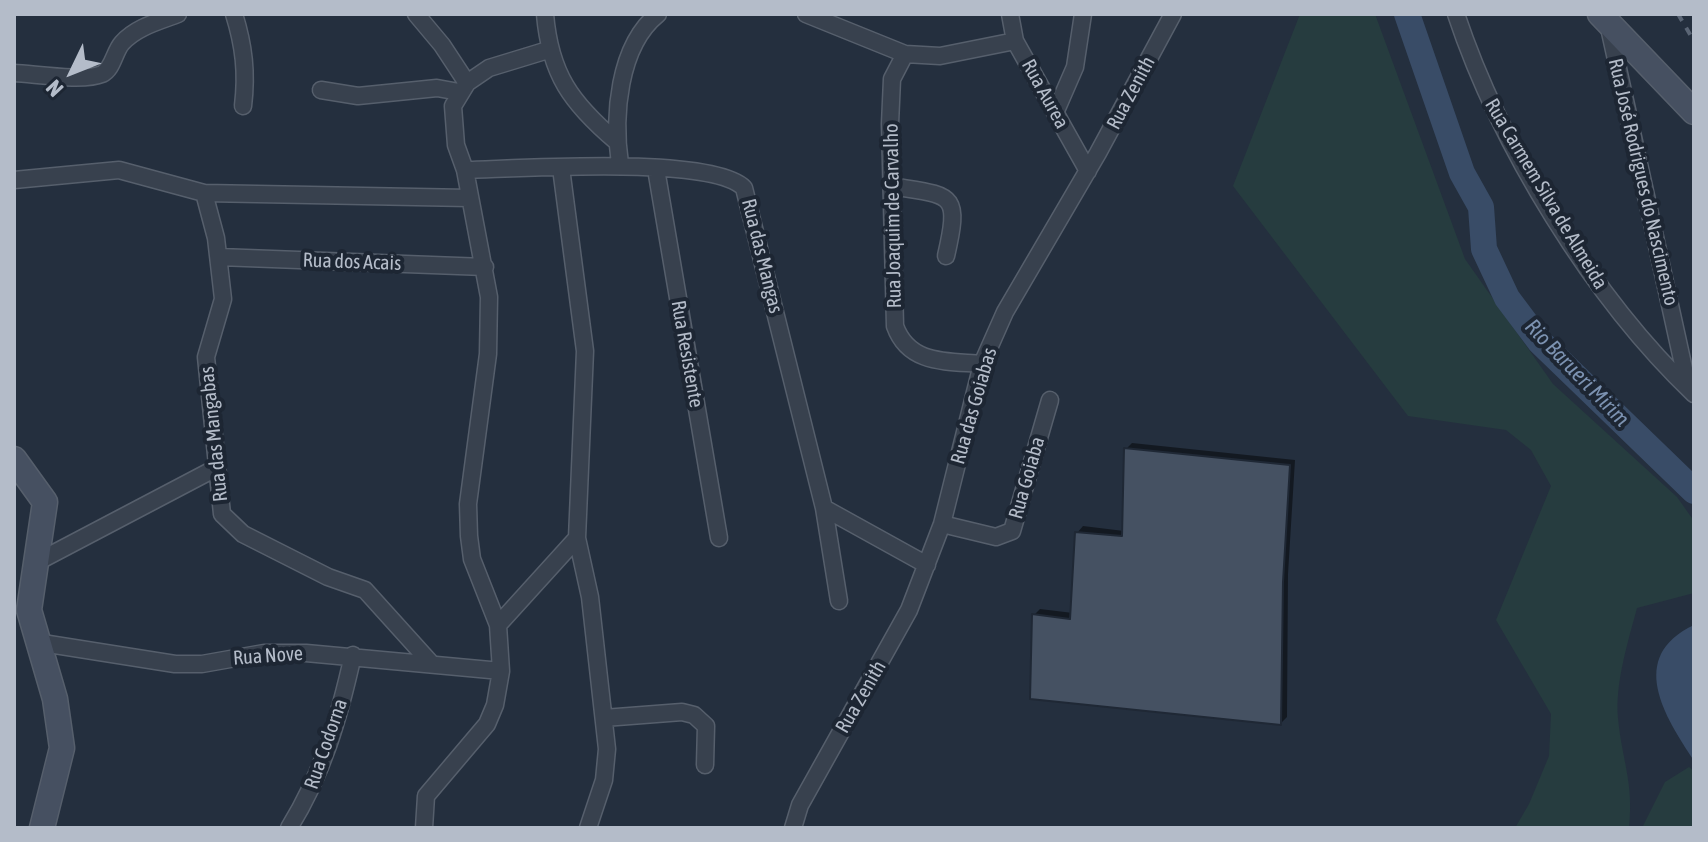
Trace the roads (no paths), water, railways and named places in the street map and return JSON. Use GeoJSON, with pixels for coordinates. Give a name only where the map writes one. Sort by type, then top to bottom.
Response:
{"type":"FeatureCollection","features":[{"type":"Feature","properties":{"kind":"main road"},"geometry":{"type":"LineString","coordinates":[[1604,18],[1694,112]]}},
{"type":"Feature","properties":{"kind":"main road"},"geometry":{"type":"LineString","coordinates":[[14,459],[45,502],[39,561],[29,610],[55,699],[62,748],[42,828]]}},
{"type":"Feature","properties":{"kind":"street"},"geometry":{"type":"LineString","coordinates":[[14,73],[80,76],[102,73],[122,42],[133,33],[178,14]]}},
{"type":"Feature","properties":{"kind":"street"},"geometry":{"type":"LineString","coordinates":[[234,14],[243,43],[246,76],[243,106]]}},
{"type":"Feature","properties":{"kind":"street"},"geometry":{"type":"LineString","coordinates":[[416,14],[442,45],[463,87],[453,121],[485,267],[490,324],[468,504],[469,536],[472,559],[498,625],[501,671],[495,705],[487,724],[426,796],[424,828]]}},
{"type":"Feature","properties":{"kind":"street"},"geometry":{"type":"LineString","coordinates":[[545,14],[548,50],[576,101],[617,142]]}},
{"type":"Feature","properties":{"kind":"street"},"geometry":{"type":"LineString","coordinates":[[620,164],[617,142],[626,68],[634,40],[658,14]]}},
{"type":"Feature","properties":{"kind":"street"},"geometry":{"type":"LineString","coordinates":[[806,14],[905,54],[940,56],[1015,41]]}},
{"type":"Feature","properties":{"kind":"street","name":"Rua Aurea"},"geometry":{"type":"LineString","coordinates":[[1010,14],[1015,41],[1088,171]]}},
{"type":"Feature","properties":{"kind":"street"},"geometry":{"type":"LineString","coordinates":[[1055,113],[1075,67],[1083,14]]}},
{"type":"Feature","properties":{"kind":"street","name":"Rua Zenith"},"geometry":{"type":"LineString","coordinates":[[1088,171],[1173,14]]}},
{"type":"Feature","properties":{"kind":"street","name":"Rua Carmem Silva de Almeida"},"geometry":{"type":"LineString","coordinates":[[1456,14],[1478,80],[1574,246],[1636,333],[1691,392]]}},
{"type":"Feature","properties":{"kind":"street","name":"Rua José Rodrigues do Nascimento"},"geometry":{"type":"LineString","coordinates":[[1604,18],[1691,392]]}},
{"type":"Feature","properties":{"kind":"street"},"geometry":{"type":"LineString","coordinates":[[321,90],[358,96],[463,87],[489,68],[548,50]]}},
{"type":"Feature","properties":{"kind":"street","name":"Rua Joaquim de Carvalho"},"geometry":{"type":"LineString","coordinates":[[905,54],[892,79],[895,326],[900,340],[920,356],[982,364]]}},
{"type":"Feature","properties":{"kind":"street","name":"Rua das Mangas"},"geometry":{"type":"LineString","coordinates":[[465,170],[620,164],[725,176],[736,180],[749,197],[824,508],[839,601]]}},
{"type":"Feature","properties":{"kind":"street"},"geometry":{"type":"LineString","coordinates":[[561,168],[585,351],[577,538],[590,597],[607,749],[604,780],[588,828]]}},
{"type":"Feature","properties":{"kind":"street","name":"Rua Resistente"},"geometry":{"type":"LineString","coordinates":[[656,169],[719,538]]}},
{"type":"Feature","properties":{"kind":"street"},"geometry":{"type":"LineString","coordinates":[[14,180],[119,170],[204,193],[469,198]]}},
{"type":"Feature","properties":{"kind":"street","name":"Rua das Goiabas"},"geometry":{"type":"LineString","coordinates":[[927,565],[942,524],[982,364],[1005,312],[1088,171]]}},
{"type":"Feature","properties":{"kind":"street"},"geometry":{"type":"LineString","coordinates":[[891,186],[941,194],[950,201],[956,215],[946,256]]}},
{"type":"Feature","properties":{"kind":"street","name":"Rua das Mangabas"},"geometry":{"type":"LineString","coordinates":[[204,193],[219,257],[223,299],[206,357],[222,514],[231,525],[328,577],[365,590],[430,662]]}},
{"type":"Feature","properties":{"kind":"street","name":"Rua dos Acais"},"geometry":{"type":"LineString","coordinates":[[219,257],[485,267]]}},
{"type":"Feature","properties":{"kind":"street","name":"Rua Goiaba"},"geometry":{"type":"LineString","coordinates":[[942,524],[996,537],[1012,531],[1050,400]]}},
{"type":"Feature","properties":{"kind":"street"},"geometry":{"type":"LineString","coordinates":[[39,561],[216,468]]}},
{"type":"Feature","properties":{"kind":"street"},"geometry":{"type":"LineString","coordinates":[[824,508],[927,565]]}},
{"type":"Feature","properties":{"kind":"street"},"geometry":{"type":"LineString","coordinates":[[498,625],[577,538]]}},
{"type":"Feature","properties":{"kind":"street","name":"Rua Zenith"},"geometry":{"type":"LineString","coordinates":[[793,828],[800,805],[841,729],[895,639],[927,565]]}},
{"type":"Feature","properties":{"kind":"street","name":"Rua Nove"},"geometry":{"type":"LineString","coordinates":[[36,642],[175,664],[202,664],[264,653],[353,655],[501,671]]}},
{"type":"Feature","properties":{"kind":"street","name":"Rua Codorna"},"geometry":{"type":"LineString","coordinates":[[289,828],[311,793],[338,724],[353,655]]}},
{"type":"Feature","properties":{"kind":"street"},"geometry":{"type":"LineString","coordinates":[[604,718],[694,715],[706,726],[705,765]]}},
{"type":"Feature","properties":{"kind":"water"},"geometry":{"type":"Polygon","coordinates":[[[1694,625],[1694,761],[1663,707],[1656,670],[1661,654],[1673,638],[1694,625]]]}},
{"type":"Feature","properties":{"kind":"waterway","name":"Rio Barueri Mirim"},"geometry":{"type":"LineString","coordinates":[[1407,14],[1462,173],[1481,207],[1484,249],[1507,298],[1540,342],[1694,491]]}},
{"type":"Feature","properties":{"kind":"railway"},"geometry":{"type":"LineString","coordinates":[[1678,14],[1694,41]]}}]}
